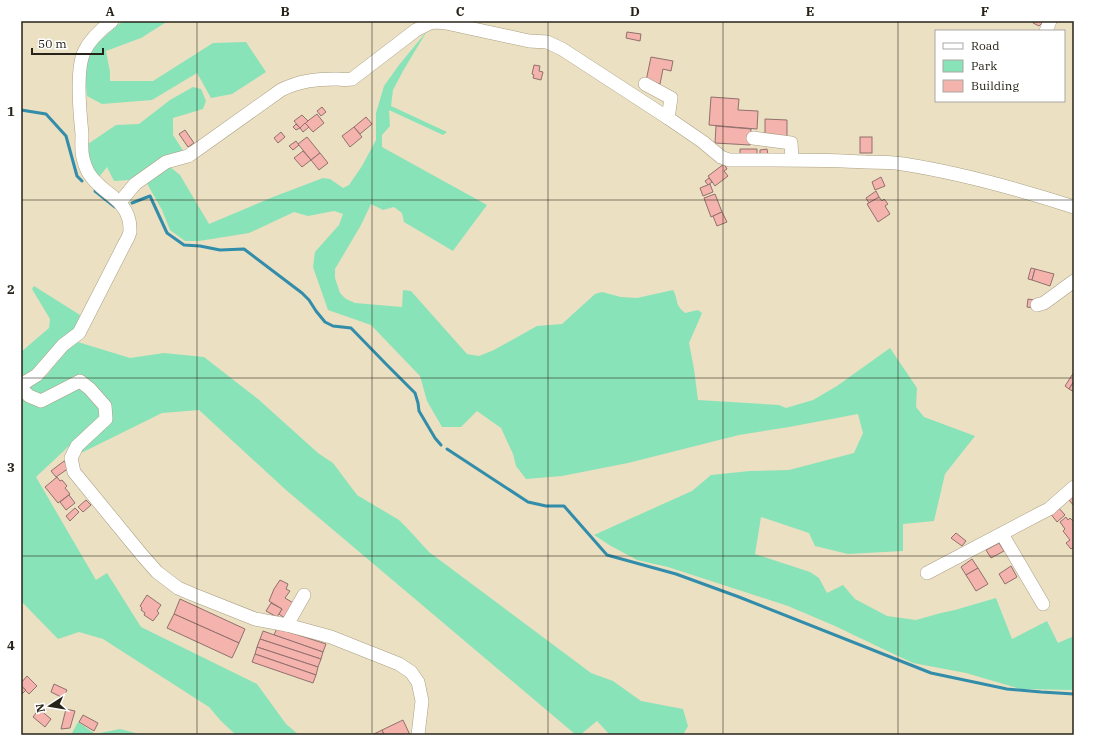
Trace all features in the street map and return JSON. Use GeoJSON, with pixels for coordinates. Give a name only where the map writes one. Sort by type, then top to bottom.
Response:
{"type":"FeatureCollection","features":[{"type":"Feature","properties":{"kind":"street"},"geometry":{"type":"LineString","coordinates":[[112,21],[94,35],[83,53],[81,61],[80,104],[83,157],[88,172],[95,182],[120,202],[125,209],[130,226],[130,233],[79,333],[63,345],[37,375],[21,386],[29,396],[41,401],[80,381],[90,389],[105,406],[106,419],[77,446],[71,458],[74,472],[157,572],[178,588],[255,619],[287,625],[331,637],[399,664],[411,672],[418,682],[422,701],[418,735]]}},
{"type":"Feature","properties":{"kind":"street"},"geometry":{"type":"LineString","coordinates":[[120,202],[134,184],[148,173],[166,162],[188,156],[281,90],[293,84],[316,80],[352,79],[416,30],[430,23],[436,22],[528,41],[547,42],[553,44],[668,118],[703,142],[720,157],[725,159],[847,160],[901,164],[966,176],[1074,207]]}},
{"type":"Feature","properties":{"kind":"street"},"geometry":{"type":"LineString","coordinates":[[645,84],[671,98],[668,118]]}},
{"type":"Feature","properties":{"kind":"street"},"geometry":{"type":"LineString","coordinates":[[753,138],[792,143],[792,159]]}},
{"type":"Feature","properties":{"kind":"street"},"geometry":{"type":"LineString","coordinates":[[1037,305],[1044,303],[1074,282]]}},
{"type":"Feature","properties":{"kind":"street"},"geometry":{"type":"LineString","coordinates":[[927,574],[1049,509],[1074,487]]}},
{"type":"Feature","properties":{"kind":"street"},"geometry":{"type":"LineString","coordinates":[[1002,534],[1043,604]]}},
{"type":"Feature","properties":{"kind":"street"},"geometry":{"type":"LineString","coordinates":[[287,625],[304,595]]}},
{"type":"Feature","properties":{"kind":"green space"},"geometry":{"type":"Polygon","coordinates":[[[123,21],[168,21],[141,38],[106,51],[110,81],[153,81],[213,43],[246,42],[266,72],[232,94],[211,98],[197,73],[152,100],[102,104],[87,96],[85,74],[87,61],[92,50],[123,21]]]}},
{"type":"Feature","properties":{"kind":"green space"},"geometry":{"type":"Polygon","coordinates":[[[427,31],[393,90],[391,106],[447,132],[443,135],[389,110],[390,126],[382,135],[382,147],[487,205],[453,251],[404,222],[402,213],[394,207],[383,210],[371,204],[361,225],[335,269],[335,278],[340,293],[346,299],[355,303],[402,307],[403,290],[411,291],[467,354],[479,356],[494,350],[537,326],[562,324],[595,294],[602,292],[621,297],[637,298],[673,290],[679,307],[685,313],[698,310],[702,313],[689,343],[698,400],[779,405],[786,408],[813,400],[837,386],[890,348],[917,388],[916,407],[924,417],[975,436],[945,474],[934,521],[903,524],[903,551],[848,554],[815,546],[809,533],[761,517],[755,554],[810,572],[819,578],[827,593],[843,585],[855,599],[887,616],[916,620],[996,598],[1012,639],[1047,621],[1058,643],[1074,636],[1074,690],[1021,689],[966,673],[913,663],[835,626],[788,606],[668,567],[637,560],[594,535],[692,491],[711,475],[750,471],[789,470],[854,453],[863,433],[858,414],[739,435],[628,463],[562,476],[526,479],[516,466],[513,454],[501,428],[477,411],[461,427],[442,427],[427,401],[420,376],[371,325],[328,310],[313,267],[315,252],[339,225],[343,214],[334,211],[308,216],[294,212],[249,233],[199,241],[185,241],[170,230],[162,210],[145,180],[169,166],[180,175],[209,224],[323,178],[330,179],[343,188],[349,185],[362,166],[376,140],[376,113],[384,86],[427,31]]]}},
{"type":"Feature","properties":{"kind":"green space"},"geometry":{"type":"Polygon","coordinates":[[[193,87],[201,89],[206,101],[203,109],[173,118],[173,135],[184,152],[161,160],[129,180],[114,181],[107,167],[99,177],[91,167],[87,158],[88,144],[116,125],[139,124],[170,100],[193,87]]]}},
{"type":"Feature","properties":{"kind":"green space"},"geometry":{"type":"Polygon","coordinates":[[[34,286],[80,315],[75,329],[26,377],[21,373],[21,352],[49,328],[50,319],[32,289],[34,286]]]}},
{"type":"Feature","properties":{"kind":"green space"},"geometry":{"type":"Polygon","coordinates":[[[78,342],[130,358],[164,353],[204,357],[258,399],[318,453],[333,463],[357,495],[399,520],[429,552],[591,673],[613,681],[641,701],[683,709],[688,726],[683,735],[610,735],[597,721],[580,735],[576,735],[286,490],[199,410],[162,413],[77,455],[69,446],[36,477],[96,580],[107,573],[141,627],[257,684],[286,724],[299,735],[236,735],[209,707],[103,639],[79,632],[58,639],[21,601],[21,393],[47,375],[66,349],[78,342]]]}},
{"type":"Feature","properties":{"kind":"green space"},"geometry":{"type":"Polygon","coordinates":[[[78,722],[95,734],[120,729],[143,735],[72,735],[78,722]]]}},
{"type":"Feature","properties":{"kind":"building"},"geometry":{"type":"Polygon","coordinates":[[[1034,21],[1044,21],[1039,26],[1033,23],[1034,21]]]}},
{"type":"Feature","properties":{"kind":"building"},"geometry":{"type":"Polygon","coordinates":[[[627,32],[641,34],[640,41],[626,38],[627,32]]]}},
{"type":"Feature","properties":{"kind":"building"},"geometry":{"type":"Polygon","coordinates":[[[651,57],[673,61],[671,71],[663,69],[660,84],[646,81],[651,57]]]}},
{"type":"Feature","properties":{"kind":"building"},"geometry":{"type":"Polygon","coordinates":[[[534,65],[540,66],[539,71],[543,72],[541,80],[533,78],[534,75],[532,74],[534,65]]]}},
{"type":"Feature","properties":{"kind":"building"},"geometry":{"type":"Polygon","coordinates":[[[711,97],[739,99],[738,110],[758,111],[757,129],[709,125],[711,97]]]}},
{"type":"Feature","properties":{"kind":"building"},"geometry":{"type":"Polygon","coordinates":[[[322,107],[326,112],[321,116],[317,111],[322,107]]]}},
{"type":"Feature","properties":{"kind":"building"},"geometry":{"type":"Polygon","coordinates":[[[317,114],[324,123],[313,132],[305,123],[317,114]]]}},
{"type":"Feature","properties":{"kind":"building"},"geometry":{"type":"Polygon","coordinates":[[[302,115],[308,121],[300,128],[294,121],[302,115]]]}},
{"type":"Feature","properties":{"kind":"building"},"geometry":{"type":"Polygon","coordinates":[[[366,117],[372,124],[360,134],[354,127],[366,117]]]}},
{"type":"Feature","properties":{"kind":"building"},"geometry":{"type":"Polygon","coordinates":[[[765,119],[787,120],[787,136],[765,135],[765,119]]]}},
{"type":"Feature","properties":{"kind":"building"},"geometry":{"type":"Polygon","coordinates":[[[305,123],[309,127],[303,132],[300,128],[305,123]]]}},
{"type":"Feature","properties":{"kind":"building"},"geometry":{"type":"Polygon","coordinates":[[[296,124],[300,128],[296,130],[293,127],[296,124]]]}},
{"type":"Feature","properties":{"kind":"building"},"geometry":{"type":"Polygon","coordinates":[[[716,126],[751,129],[750,145],[715,143],[716,126]]]}},
{"type":"Feature","properties":{"kind":"building"},"geometry":{"type":"Polygon","coordinates":[[[354,127],[362,137],[350,147],[342,136],[354,127]]]}},
{"type":"Feature","properties":{"kind":"building"},"geometry":{"type":"Polygon","coordinates":[[[185,130],[194,143],[188,147],[179,134],[185,130]]]}},
{"type":"Feature","properties":{"kind":"building"},"geometry":{"type":"Polygon","coordinates":[[[281,132],[285,137],[278,143],[274,138],[281,132]]]}},
{"type":"Feature","properties":{"kind":"building"},"geometry":{"type":"Polygon","coordinates":[[[307,137],[320,153],[311,160],[298,144],[307,137]]]}},
{"type":"Feature","properties":{"kind":"building"},"geometry":{"type":"Polygon","coordinates":[[[860,137],[872,137],[872,153],[860,153],[860,137]]]}},
{"type":"Feature","properties":{"kind":"building"},"geometry":{"type":"Polygon","coordinates":[[[296,141],[299,145],[293,150],[289,146],[296,141]]]}},
{"type":"Feature","properties":{"kind":"building"},"geometry":{"type":"Polygon","coordinates":[[[740,149],[757,149],[757,155],[740,156],[740,149]]]}},
{"type":"Feature","properties":{"kind":"building"},"geometry":{"type":"Polygon","coordinates":[[[767,149],[768,155],[760,155],[760,150],[767,149]]]}},
{"type":"Feature","properties":{"kind":"building"},"geometry":{"type":"Polygon","coordinates":[[[303,151],[311,160],[302,167],[294,158],[303,151]]]}},
{"type":"Feature","properties":{"kind":"building"},"geometry":{"type":"Polygon","coordinates":[[[320,153],[328,163],[319,170],[311,160],[320,153]]]}},
{"type":"Feature","properties":{"kind":"building"},"geometry":{"type":"Polygon","coordinates":[[[724,164],[727,169],[724,171],[728,176],[715,186],[708,176],[724,164]]]}},
{"type":"Feature","properties":{"kind":"building"},"geometry":{"type":"Polygon","coordinates":[[[881,177],[885,186],[875,190],[872,182],[881,177]]]}},
{"type":"Feature","properties":{"kind":"building"},"geometry":{"type":"Polygon","coordinates":[[[709,178],[712,182],[708,185],[705,181],[709,178]]]}},
{"type":"Feature","properties":{"kind":"building"},"geometry":{"type":"Polygon","coordinates":[[[710,184],[713,192],[703,196],[700,188],[710,184]]]}},
{"type":"Feature","properties":{"kind":"building"},"geometry":{"type":"Polygon","coordinates":[[[876,191],[879,197],[869,203],[866,198],[876,191]]]}},
{"type":"Feature","properties":{"kind":"building"},"geometry":{"type":"Polygon","coordinates":[[[715,194],[722,212],[711,217],[704,198],[715,194]]]}},
{"type":"Feature","properties":{"kind":"building"},"geometry":{"type":"Polygon","coordinates":[[[879,197],[882,201],[884,199],[888,204],[885,206],[890,214],[878,222],[867,204],[879,197]]]}},
{"type":"Feature","properties":{"kind":"building"},"geometry":{"type":"Polygon","coordinates":[[[722,212],[727,222],[717,226],[713,216],[722,212]]]}},
{"type":"Feature","properties":{"kind":"building"},"geometry":{"type":"Polygon","coordinates":[[[1031,268],[1035,269],[1032,280],[1028,279],[1031,268]]]}},
{"type":"Feature","properties":{"kind":"building"},"geometry":{"type":"Polygon","coordinates":[[[1035,269],[1054,274],[1050,286],[1032,280],[1035,269]]]}},
{"type":"Feature","properties":{"kind":"building"},"geometry":{"type":"Polygon","coordinates":[[[1028,299],[1034,300],[1034,308],[1027,307],[1028,299]]]}},
{"type":"Feature","properties":{"kind":"building"},"geometry":{"type":"Polygon","coordinates":[[[1074,372],[1074,381],[1069,389],[1065,386],[1074,372]]]}},
{"type":"Feature","properties":{"kind":"building"},"geometry":{"type":"Polygon","coordinates":[[[1074,381],[1074,392],[1069,389],[1074,381]]]}},
{"type":"Feature","properties":{"kind":"building"},"geometry":{"type":"Polygon","coordinates":[[[64,461],[69,468],[56,477],[51,471],[64,461]]]}},
{"type":"Feature","properties":{"kind":"building"},"geometry":{"type":"Polygon","coordinates":[[[57,477],[67,486],[65,488],[70,494],[58,503],[45,487],[57,477]]]}},
{"type":"Feature","properties":{"kind":"building"},"geometry":{"type":"Polygon","coordinates":[[[69,495],[75,503],[66,510],[60,502],[69,495]]]}},
{"type":"Feature","properties":{"kind":"building"},"geometry":{"type":"Polygon","coordinates":[[[1074,496],[1074,506],[1069,500],[1074,496]]]}},
{"type":"Feature","properties":{"kind":"building"},"geometry":{"type":"Polygon","coordinates":[[[86,500],[91,505],[83,512],[78,507],[86,500]]]}},
{"type":"Feature","properties":{"kind":"building"},"geometry":{"type":"Polygon","coordinates":[[[1058,507],[1065,515],[1057,522],[1050,513],[1058,507]]]}},
{"type":"Feature","properties":{"kind":"building"},"geometry":{"type":"Polygon","coordinates":[[[75,508],[79,512],[70,521],[66,516],[75,508]]]}},
{"type":"Feature","properties":{"kind":"building"},"geometry":{"type":"Polygon","coordinates":[[[1066,517],[1068,520],[1070,518],[1074,521],[1074,547],[1071,549],[1066,543],[1070,540],[1063,531],[1065,529],[1060,522],[1066,517]]]}},
{"type":"Feature","properties":{"kind":"building"},"geometry":{"type":"Polygon","coordinates":[[[956,533],[966,541],[962,546],[951,538],[956,533]]]}},
{"type":"Feature","properties":{"kind":"building"},"geometry":{"type":"Polygon","coordinates":[[[999,543],[1004,551],[991,558],[986,550],[999,543]]]}},
{"type":"Feature","properties":{"kind":"building"},"geometry":{"type":"Polygon","coordinates":[[[972,559],[978,568],[966,575],[961,567],[972,559]]]}},
{"type":"Feature","properties":{"kind":"building"},"geometry":{"type":"Polygon","coordinates":[[[1011,566],[1017,577],[1005,584],[999,574],[1011,566]]]}},
{"type":"Feature","properties":{"kind":"building"},"geometry":{"type":"Polygon","coordinates":[[[978,568],[988,584],[976,591],[966,575],[978,568]]]}},
{"type":"Feature","properties":{"kind":"building"},"geometry":{"type":"Polygon","coordinates":[[[280,580],[288,584],[286,589],[290,591],[285,598],[295,604],[286,619],[279,614],[282,609],[269,601],[280,580]]]}},
{"type":"Feature","properties":{"kind":"building"},"geometry":{"type":"Polygon","coordinates":[[[147,595],[161,605],[157,611],[159,613],[153,621],[144,615],[145,613],[141,610],[142,608],[140,606],[147,595]]]}},
{"type":"Feature","properties":{"kind":"building"},"geometry":{"type":"Polygon","coordinates":[[[180,599],[245,629],[239,643],[174,614],[180,599]]]}},
{"type":"Feature","properties":{"kind":"building"},"geometry":{"type":"Polygon","coordinates":[[[271,603],[282,609],[277,617],[266,611],[271,603]]]}},
{"type":"Feature","properties":{"kind":"building"},"geometry":{"type":"Polygon","coordinates":[[[174,614],[239,643],[232,658],[167,628],[174,614]]]}},
{"type":"Feature","properties":{"kind":"building"},"geometry":{"type":"Polygon","coordinates":[[[277,628],[326,644],[323,652],[274,635],[277,628]]]}},
{"type":"Feature","properties":{"kind":"building"},"geometry":{"type":"Polygon","coordinates":[[[263,631],[323,652],[321,659],[260,639],[263,631]]]}},
{"type":"Feature","properties":{"kind":"building"},"geometry":{"type":"Polygon","coordinates":[[[260,639],[321,659],[318,667],[257,647],[260,639]]]}},
{"type":"Feature","properties":{"kind":"building"},"geometry":{"type":"Polygon","coordinates":[[[257,647],[318,667],[316,675],[255,654],[257,647]]]}},
{"type":"Feature","properties":{"kind":"building"},"geometry":{"type":"Polygon","coordinates":[[[255,654],[316,675],[313,683],[252,662],[255,654]]]}},
{"type":"Feature","properties":{"kind":"building"},"geometry":{"type":"Polygon","coordinates":[[[27,676],[37,686],[29,694],[21,686],[21,683],[27,676]]]}},
{"type":"Feature","properties":{"kind":"building"},"geometry":{"type":"Polygon","coordinates":[[[54,684],[67,690],[63,698],[51,692],[54,684]]]}},
{"type":"Feature","properties":{"kind":"building"},"geometry":{"type":"Polygon","coordinates":[[[21,686],[26,690],[21,695],[21,686]]]}},
{"type":"Feature","properties":{"kind":"building"},"geometry":{"type":"Polygon","coordinates":[[[39,709],[51,719],[45,727],[33,717],[39,709]]]}},
{"type":"Feature","properties":{"kind":"building"},"geometry":{"type":"Polygon","coordinates":[[[66,709],[75,711],[70,728],[61,729],[66,709]]]}},
{"type":"Feature","properties":{"kind":"building"},"geometry":{"type":"Polygon","coordinates":[[[83,715],[98,723],[94,731],[79,722],[83,715]]]}},
{"type":"Feature","properties":{"kind":"building"},"geometry":{"type":"Polygon","coordinates":[[[403,720],[410,735],[384,735],[382,730],[403,720]]]}},
{"type":"Feature","properties":{"kind":"building"},"geometry":{"type":"Polygon","coordinates":[[[382,730],[384,735],[372,735],[382,730]]]}},
{"type":"Feature","properties":{"kind":"waterway"},"geometry":{"type":"LineString","coordinates":[[21,110],[46,114],[66,136],[77,176],[82,181]]}},
{"type":"Feature","properties":{"kind":"waterway"},"geometry":{"type":"LineString","coordinates":[[95,191],[115,207]]}},
{"type":"Feature","properties":{"kind":"waterway"},"geometry":{"type":"LineString","coordinates":[[132,203],[150,196],[167,233],[184,245],[200,246],[220,250],[244,249],[302,293],[325,322],[333,326],[351,328],[415,393],[419,411],[435,438],[441,445]]}},
{"type":"Feature","properties":{"kind":"waterway"},"geometry":{"type":"LineString","coordinates":[[447,449],[528,502],[546,506],[564,506],[607,555],[676,574],[739,597],[931,673],[1007,689],[1074,694]]}}]}
